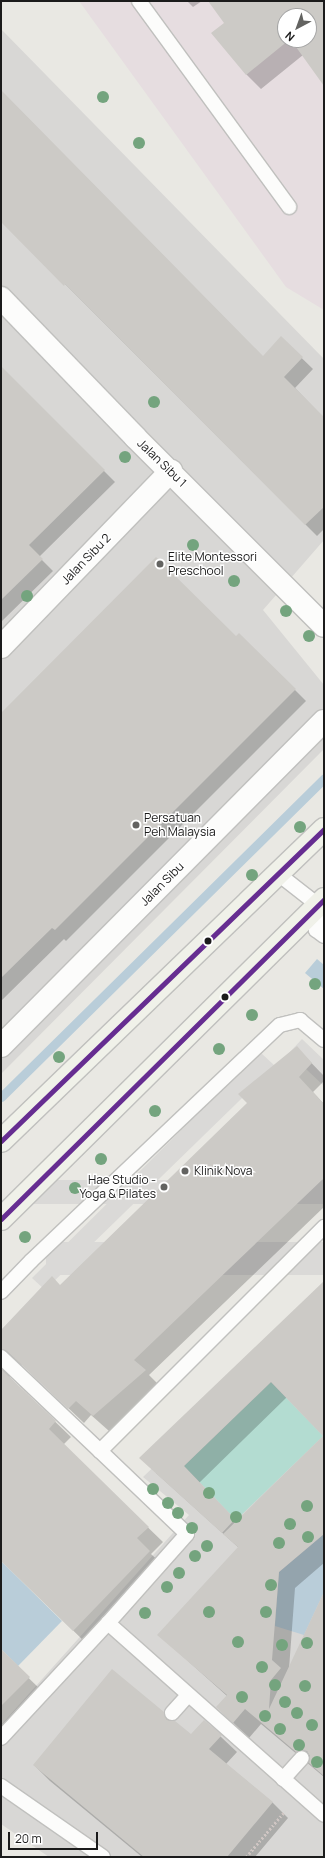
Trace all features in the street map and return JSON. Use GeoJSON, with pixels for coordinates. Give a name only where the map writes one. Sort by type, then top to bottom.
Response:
{"type":"FeatureCollection","features":[{"type":"Feature","properties":{"kind":"street","name":"Jalan Sibu 1"},"geometry":{"type":"LineString","coordinates":[[1,298],[135,437],[171,471],[324,626]]}},
{"type":"Feature","properties":{"kind":"street","name":"Jalan Sibu 2"},"geometry":{"type":"LineString","coordinates":[[1,647],[171,471]]}},
{"type":"Feature","properties":{"kind":"street","name":"Jalan Sibu"},"geometry":{"type":"LineString","coordinates":[[1,1046],[324,721]]}},
{"type":"Feature","properties":{"kind":"street"},"geometry":{"type":"LineString","coordinates":[[1,1141],[324,829]]}},
{"type":"Feature","properties":{"kind":"street"},"geometry":{"type":"LineString","coordinates":[[1,1219],[322,902]]}},
{"type":"Feature","properties":{"kind":"lane"},"geometry":{"type":"LineString","coordinates":[[139,1],[289,207]]}},
{"type":"Feature","properties":{"kind":"lane"},"geometry":{"type":"LineString","coordinates":[[277,873],[322,902],[316,930],[324,936]]}},
{"type":"Feature","properties":{"kind":"lane"},"geometry":{"type":"LineString","coordinates":[[3,1287],[280,1025],[300,1020],[324,1040]]}},
{"type":"Feature","properties":{"kind":"lane"},"geometry":{"type":"LineString","coordinates":[[100,1451],[324,1227]]}},
{"type":"Feature","properties":{"kind":"lane"},"geometry":{"type":"LineString","coordinates":[[1,1357],[187,1534],[108,1623],[1,1738]]}},
{"type":"Feature","properties":{"kind":"lane"},"geometry":{"type":"LineString","coordinates":[[108,1623],[324,1815]]}},
{"type":"Feature","properties":{"kind":"lane"},"geometry":{"type":"LineString","coordinates":[[172,1713],[188,1695]]}},
{"type":"Feature","properties":{"kind":"lane"},"geometry":{"type":"LineString","coordinates":[[283,1779],[302,1758]]}},
{"type":"Feature","properties":{"kind":"lane"},"geometry":{"type":"LineString","coordinates":[[1,1786],[103,1857]]}},
{"type":"Feature","properties":{"kind":"path"},"geometry":{"type":"LineString","coordinates":[[246,1857],[285,1811]]}},
{"type":"Feature","properties":{"kind":"shaded area"},"geometry":{"type":"Polygon","coordinates":[[[79,1],[324,1],[324,310],[286,287],[79,1]]]}},
{"type":"Feature","properties":{"kind":"shaded area"},"geometry":{"type":"Polygon","coordinates":[[[1,29],[324,359],[324,540],[263,610],[324,685],[324,749],[1,1074],[1,29]]]}},
{"type":"Feature","properties":{"kind":"shaded area"},"geometry":{"type":"Polygon","coordinates":[[[317,959],[324,965],[324,989],[305,973],[317,959]]]}},
{"type":"Feature","properties":{"kind":"shaded area"},"geometry":{"type":"Polygon","coordinates":[[[302,1039],[324,1060],[324,1086],[289,1053],[302,1039]]]}},
{"type":"Feature","properties":{"kind":"shaded area"},"geometry":{"type":"Polygon","coordinates":[[[260,1052],[275,1066],[45,1290],[32,1278],[260,1052]]]}},
{"type":"Feature","properties":{"kind":"shaded area"},"geometry":{"type":"Polygon","coordinates":[[[23,1180],[324,1180],[324,1204],[23,1204],[23,1180]]]}},
{"type":"Feature","properties":{"kind":"shaded area"},"geometry":{"type":"Polygon","coordinates":[[[46,1242],[324,1242],[324,1275],[46,1275],[46,1242]]]}},
{"type":"Feature","properties":{"kind":"shaded area"},"geometry":{"type":"Polygon","coordinates":[[[324,1303],[324,1857],[49,1857],[1,1824],[1,1725],[189,1515],[143,1477],[324,1303]]]}},
{"type":"Feature","properties":{"kind":"shaded area"},"geometry":{"type":"Polygon","coordinates":[[[271,1382],[323,1436],[236,1520],[184,1466],[271,1382]]]}},
{"type":"Feature","properties":{"kind":"shaded area"},"geometry":{"type":"Polygon","coordinates":[[[324,1534],[324,1592],[304,1635],[275,1626],[279,1572],[324,1534]]]}},
{"type":"Feature","properties":{"kind":"shaded area"},"geometry":{"type":"Polygon","coordinates":[[[1,1561],[62,1621],[18,1666],[1,1649],[1,1561]]]}},
{"type":"Feature","properties":{"kind":"building"},"geometry":{"type":"Polygon","coordinates":[[[208,1],[324,1],[324,86],[297,48],[317,48],[317,8],[277,8],[277,48],[279,48],[246,75],[211,33],[224,23],[208,1]]]}},
{"type":"Feature","properties":{"kind":"building"},"geometry":{"type":"Polygon","coordinates":[[[1,90],[263,356],[281,336],[303,357],[284,377],[324,417],[324,507],[305,525],[65,284],[64,286],[1,222],[1,90]]]}},
{"type":"Feature","properties":{"kind":"building"},"geometry":{"type":"Polygon","coordinates":[[[1,366],[105,470],[29,545],[43,559],[1,600],[1,366]]]}},
{"type":"Feature","properties":{"kind":"building"},"geometry":{"type":"Polygon","coordinates":[[[156,557],[236,636],[239,633],[296,689],[55,930],[52,928],[1,978],[1,713],[156,557]]]}},
{"type":"Feature","properties":{"kind":"building"},"geometry":{"type":"Polygon","coordinates":[[[297,1046],[312,1063],[299,1077],[324,1104],[324,1178],[134,1360],[146,1370],[93,1416],[76,1401],[68,1409],[7,1351],[1,1349],[1,1330],[52,1276],[60,1285],[247,1103],[238,1094],[297,1046]]]}},
{"type":"Feature","properties":{"kind":"building"},"geometry":{"type":"Polygon","coordinates":[[[324,1281],[324,1534],[279,1572],[272,1660],[281,1668],[271,1680],[269,1709],[324,1592],[324,1776],[309,1763],[310,1756],[307,1751],[300,1750],[296,1752],[245,1709],[233,1723],[216,1707],[227,1695],[157,1635],[238,1547],[223,1534],[323,1436],[271,1382],[184,1466],[235,1519],[222,1533],[139,1458],[324,1281]]]}},
{"type":"Feature","properties":{"kind":"building"},"geometry":{"type":"Polygon","coordinates":[[[1,1369],[56,1421],[49,1429],[149,1527],[137,1538],[150,1551],[73,1631],[1,1561],[1,1369]]]}},
{"type":"Feature","properties":{"kind":"building"},"geometry":{"type":"Polygon","coordinates":[[[1,1649],[30,1677],[1,1706],[1,1649]]]}},
{"type":"Feature","properties":{"kind":"building"},"geometry":{"type":"Polygon","coordinates":[[[112,1669],[164,1712],[167,1720],[175,1721],[191,1734],[204,1720],[222,1735],[209,1749],[273,1802],[227,1857],[144,1857],[33,1765],[112,1669]]]}},
{"type":"Feature","properties":{"kind":"waterway"},"geometry":{"type":"LineString","coordinates":[[1,1097],[324,778]]}},
{"type":"Feature","properties":{"kind":"transit line"},"geometry":{"type":"LineString","coordinates":[[1,1141],[324,829]]}},
{"type":"Feature","properties":{"kind":"transit line"},"geometry":{"type":"LineString","coordinates":[[1,1219],[324,899]]}},
{"type":"Feature","properties":{"kind":"place","name":"Elite Montessori Preschool"},"geometry":{"type":"Point","coordinates":[160,564]}},
{"type":"Feature","properties":{"kind":"place","name":"Persatuan Peh Malaysia"},"geometry":{"type":"Point","coordinates":[136,825]}},
{"type":"Feature","properties":{"kind":"place","name":"Klinik Nova"},"geometry":{"type":"Point","coordinates":[185,1171]}},
{"type":"Feature","properties":{"kind":"place","name":"Hae Studio - Yoga & Pilates"},"geometry":{"type":"Point","coordinates":[164,1187]}}]}
